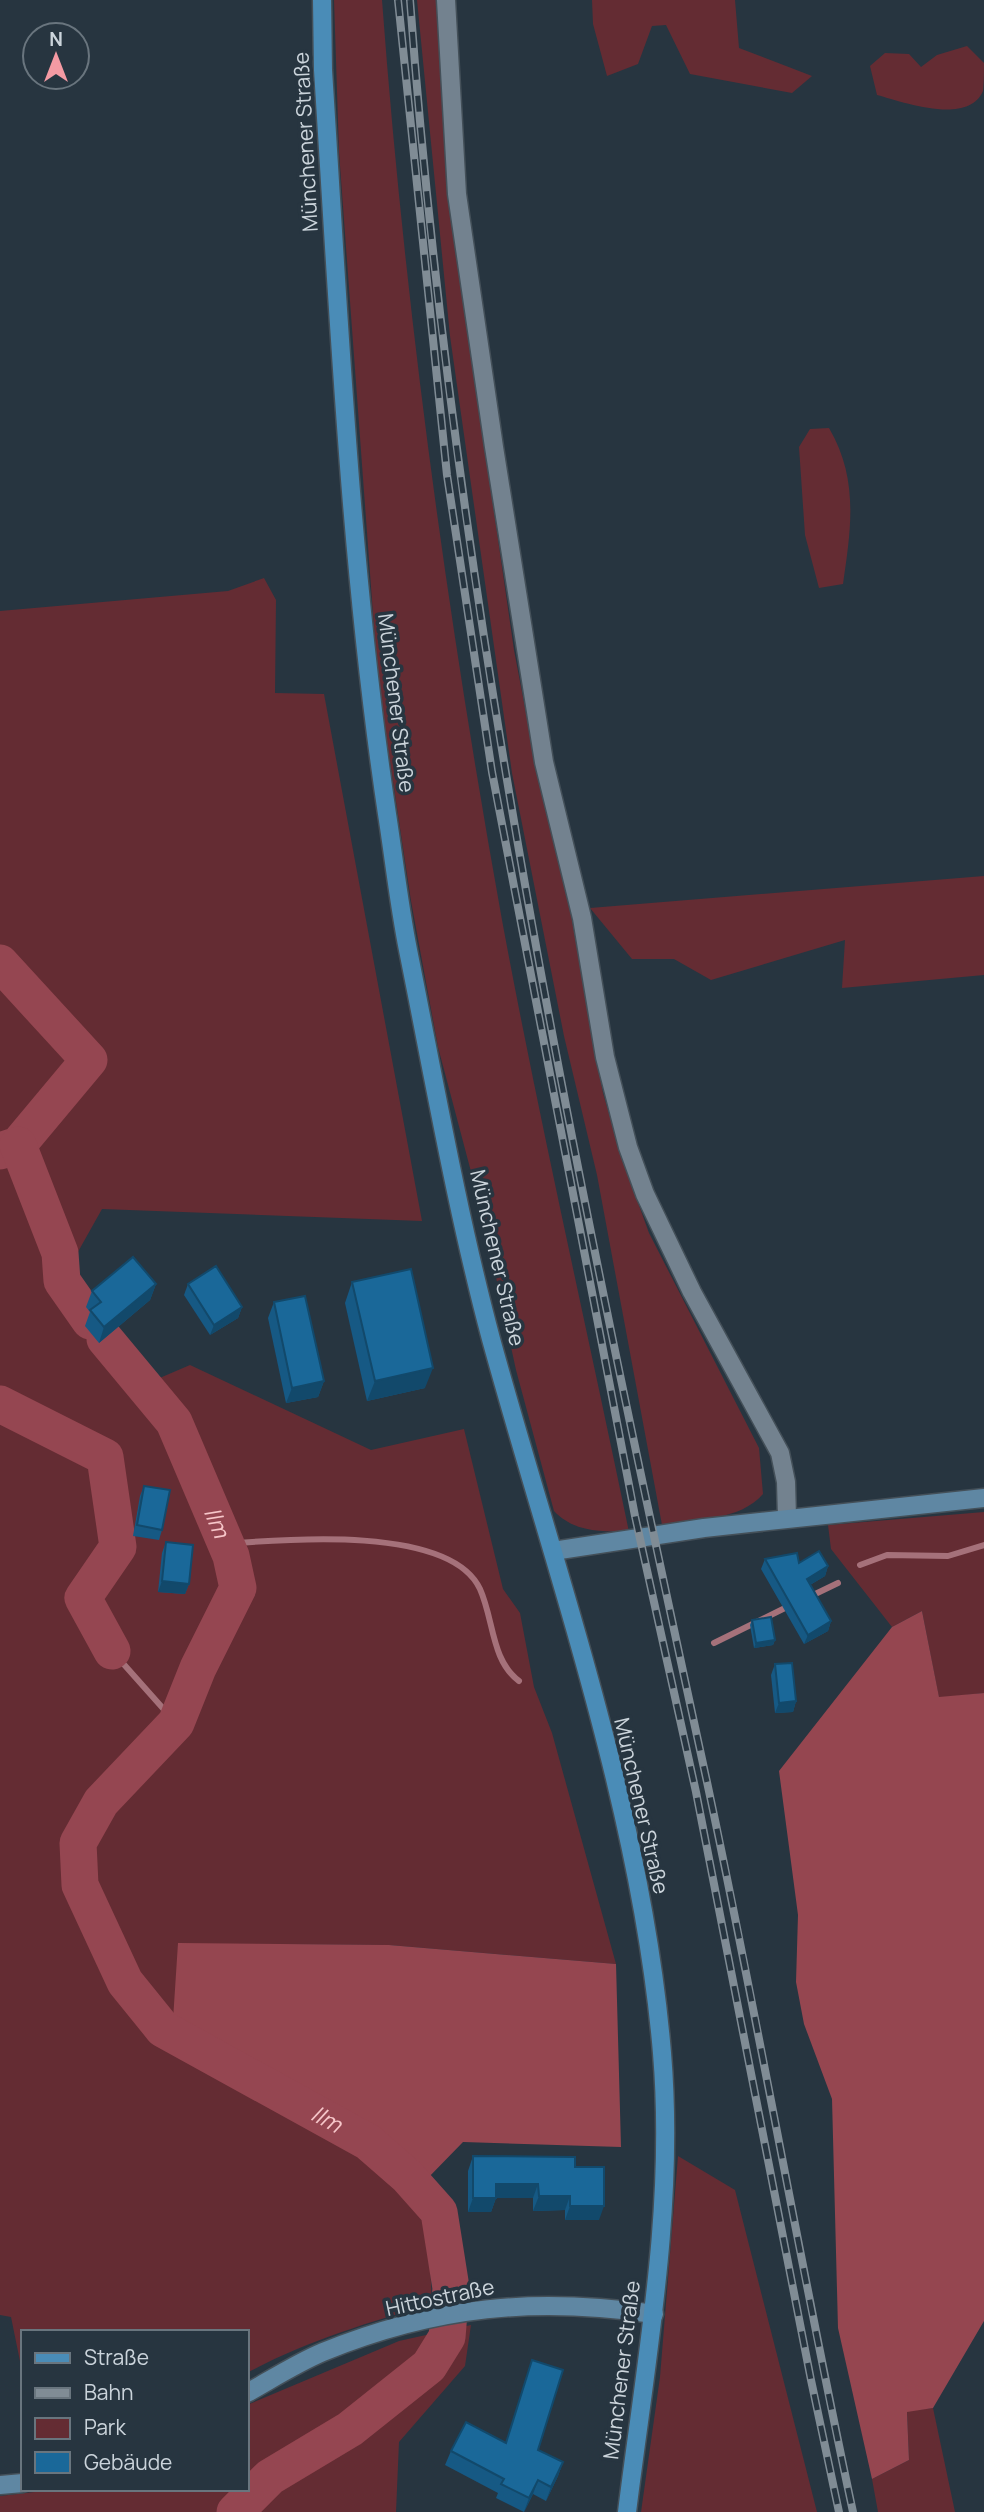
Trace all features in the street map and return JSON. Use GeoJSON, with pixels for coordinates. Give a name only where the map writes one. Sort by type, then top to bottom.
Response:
{"type":"FeatureCollection","features":[{"type":"Feature","properties":{"kind":"main road","name":"Münchener Straße"},"geometry":{"type":"LineString","coordinates":[[322,0],[323,69],[350,499],[372,714],[406,940],[490,1334],[553,1551],[625,1827],[647,1935],[662,2053],[667,2160],[654,2314],[627,2512]]}},
{"type":"Feature","properties":{"kind":"street"},"geometry":{"type":"LineString","coordinates":[[446,0],[457,194],[494,447],[544,762],[582,918],[605,1057],[628,1147],[646,1194],[692,1292],[779,1453],[785,1473],[787,1517]]}},
{"type":"Feature","properties":{"kind":"street"},"geometry":{"type":"LineString","coordinates":[[553,1551],[787,1517],[984,1498]]}},
{"type":"Feature","properties":{"kind":"street","name":"Hittostraße"},"geometry":{"type":"LineString","coordinates":[[248,2392],[322,2353],[414,2322],[483,2308],[538,2304],[605,2307],[654,2314]]}},
{"type":"Feature","properties":{"kind":"street"},"geometry":{"type":"LineString","coordinates":[[0,2485],[21,2483]]}},
{"type":"Feature","properties":{"kind":"green space"},"geometry":{"type":"Polygon","coordinates":[[[334,0],[382,0],[416,346],[463,691],[517,997],[629,1532],[580,1527],[554,1511],[516,1370],[483,1217],[438,1047],[411,901],[378,682],[339,152],[334,0]]]}},
{"type":"Feature","properties":{"kind":"green space"},"geometry":{"type":"Polygon","coordinates":[[[417,0],[439,0],[475,380],[514,650],[539,781],[571,915],[603,1093],[624,1164],[649,1233],[759,1448],[763,1494],[742,1509],[716,1517],[662,1525],[597,1175],[564,1036],[512,773],[450,336],[417,0]]]}},
{"type":"Feature","properties":{"kind":"green space"},"geometry":{"type":"Polygon","coordinates":[[[592,0],[735,0],[739,48],[812,76],[792,93],[690,74],[666,25],[652,26],[638,64],[607,76],[593,24],[592,0]]]}},
{"type":"Feature","properties":{"kind":"green space"},"geometry":{"type":"Polygon","coordinates":[[[967,46],[984,63],[983,91],[975,102],[964,107],[934,109],[877,95],[870,66],[885,53],[909,54],[921,67],[937,55],[967,46]]]}},
{"type":"Feature","properties":{"kind":"green space"},"geometry":{"type":"Polygon","coordinates":[[[829,428],[845,466],[849,485],[850,524],[843,584],[819,588],[805,535],[799,447],[810,429],[829,428]]]}},
{"type":"Feature","properties":{"kind":"green space"},"geometry":{"type":"Polygon","coordinates":[[[264,578],[276,600],[275,693],[324,694],[422,1221],[102,1209],[65,1275],[148,1383],[190,1365],[371,1450],[464,1429],[503,1589],[520,1613],[534,1687],[552,1733],[616,1964],[389,1945],[199,1944],[173,2020],[426,2180],[432,2304],[314,2342],[248,2372],[248,2330],[21,2330],[21,2366],[11,2317],[0,2315],[0,611],[228,591],[264,578]]]}},
{"type":"Feature","properties":{"kind":"green space"},"geometry":{"type":"Polygon","coordinates":[[[984,876],[984,975],[842,988],[845,940],[711,980],[674,959],[632,959],[590,908],[984,876]]]}},
{"type":"Feature","properties":{"kind":"green space"},"geometry":{"type":"Polygon","coordinates":[[[984,1512],[984,1693],[939,1698],[922,1611],[892,1627],[831,1549],[828,1525],[984,1512]]]}},
{"type":"Feature","properties":{"kind":"green space"},"geometry":{"type":"Polygon","coordinates":[[[678,2156],[735,2190],[817,2512],[641,2512],[660,2377],[678,2156]]]}},
{"type":"Feature","properties":{"kind":"green space"},"geometry":{"type":"Polygon","coordinates":[[[471,2325],[465,2366],[399,2442],[396,2512],[0,2512],[0,2496],[43,2491],[248,2491],[248,2405],[399,2341],[471,2325]]]}},
{"type":"Feature","properties":{"kind":"green space"},"geometry":{"type":"Polygon","coordinates":[[[933,2408],[955,2512],[878,2512],[872,2479],[909,2460],[907,2411],[933,2408]]]}},
{"type":"Feature","properties":{"kind":"shaded area"},"geometry":{"type":"Polygon","coordinates":[[[922,1611],[939,1697],[984,1693],[984,2321],[933,2408],[907,2412],[909,2460],[872,2479],[838,2328],[832,2099],[804,2024],[796,1982],[798,1915],[779,1771],[892,1627],[922,1611]]]}},
{"type":"Feature","properties":{"kind":"shaded area"},"geometry":{"type":"Polygon","coordinates":[[[178,1943],[389,1945],[616,1964],[621,2147],[463,2142],[426,2180],[173,2020],[178,1943]]]}},
{"type":"Feature","properties":{"kind":"building"},"geometry":{"type":"Polygon","coordinates":[[[133,1257],[156,1284],[104,1327],[90,1310],[101,1302],[92,1291],[133,1257]]]}},
{"type":"Feature","properties":{"kind":"building"},"geometry":{"type":"Polygon","coordinates":[[[216,1266],[242,1307],[214,1325],[188,1284],[216,1266]]]}},
{"type":"Feature","properties":{"kind":"building"},"geometry":{"type":"Polygon","coordinates":[[[411,1269],[433,1368],[375,1381],[352,1282],[411,1269]]]}},
{"type":"Feature","properties":{"kind":"building"},"geometry":{"type":"Polygon","coordinates":[[[305,1296],[324,1381],[292,1388],[274,1302],[305,1296]]]}},
{"type":"Feature","properties":{"kind":"building"},"geometry":{"type":"Polygon","coordinates":[[[144,1486],[170,1490],[162,1530],[137,1525],[144,1486]]]}},
{"type":"Feature","properties":{"kind":"building"},"geometry":{"type":"Polygon","coordinates":[[[166,1542],[193,1545],[189,1584],[162,1581],[166,1542]]]}},
{"type":"Feature","properties":{"kind":"building"},"geometry":{"type":"Polygon","coordinates":[[[819,1551],[828,1566],[807,1579],[831,1621],[808,1635],[765,1559],[797,1553],[799,1563],[819,1551]]]}},
{"type":"Feature","properties":{"kind":"building"},"geometry":{"type":"Polygon","coordinates":[[[771,1617],[775,1640],[756,1643],[752,1620],[771,1617]]]}},
{"type":"Feature","properties":{"kind":"building"},"geometry":{"type":"Polygon","coordinates":[[[792,1663],[796,1701],[779,1703],[775,1664],[792,1663]]]}},
{"type":"Feature","properties":{"kind":"building"},"geometry":{"type":"Polygon","coordinates":[[[473,2156],[575,2157],[575,2167],[604,2167],[604,2206],[570,2206],[570,2196],[539,2196],[538,2184],[496,2184],[496,2198],[473,2198],[473,2156]]]}},
{"type":"Feature","properties":{"kind":"building"},"geometry":{"type":"Polygon","coordinates":[[[532,2360],[563,2370],[538,2450],[563,2462],[551,2487],[538,2480],[529,2498],[501,2484],[504,2479],[451,2451],[466,2422],[506,2443],[532,2360]]]}},
{"type":"Feature","properties":{"kind":"waterway","name":"Ilm"},"geometry":{"type":"LineString","coordinates":[[0,963],[89,1060],[18,1145],[0,1151]]}},
{"type":"Feature","properties":{"kind":"waterway","name":"Ilm"},"geometry":{"type":"LineString","coordinates":[[18,1145],[60,1253],[62,1281],[90,1321]]}},
{"type":"Feature","properties":{"kind":"waterway","name":"Ilm"},"geometry":{"type":"LineString","coordinates":[[105,1339],[174,1422],[231,1556],[238,1588],[198,1668],[176,1723],[101,1802],[78,1843],[80,1885],[125,1982],[163,2029],[368,2142],[407,2176],[439,2212],[451,2288],[447,2337],[429,2366],[350,2429],[270,2477],[235,2512]]}},
{"type":"Feature","properties":{"kind":"waterway","name":"Ilm"},"geometry":{"type":"LineString","coordinates":[[0,1404],[105,1457],[118,1547],[83,1598],[112,1651]]}},
{"type":"Feature","properties":{"kind":"waterway"},"geometry":{"type":"LineString","coordinates":[[226,1544],[324,1539],[402,1545],[436,1554],[463,1568],[480,1589],[498,1651],[503,1662],[519,1681]]}},
{"type":"Feature","properties":{"kind":"waterway"},"geometry":{"type":"LineString","coordinates":[[860,1565],[887,1555],[948,1556],[984,1545]]}},
{"type":"Feature","properties":{"kind":"waterway"},"geometry":{"type":"LineString","coordinates":[[809,1597],[838,1583]]}},
{"type":"Feature","properties":{"kind":"waterway"},"geometry":{"type":"LineString","coordinates":[[714,1643],[789,1606]]}},
{"type":"Feature","properties":{"kind":"waterway","name":"Ilm"},"geometry":{"type":"LineString","coordinates":[[112,1651],[176,1723]]}},
{"type":"Feature","properties":{"kind":"railway"},"geometry":{"type":"LineString","coordinates":[[398,0],[447,475],[492,772],[635,1516],[696,1792],[839,2512]]}},
{"type":"Feature","properties":{"kind":"railway"},"geometry":{"type":"LineString","coordinates":[[410,0],[430,225],[457,450],[527,896],[568,1118],[726,1873],[853,2512]]}}]}
